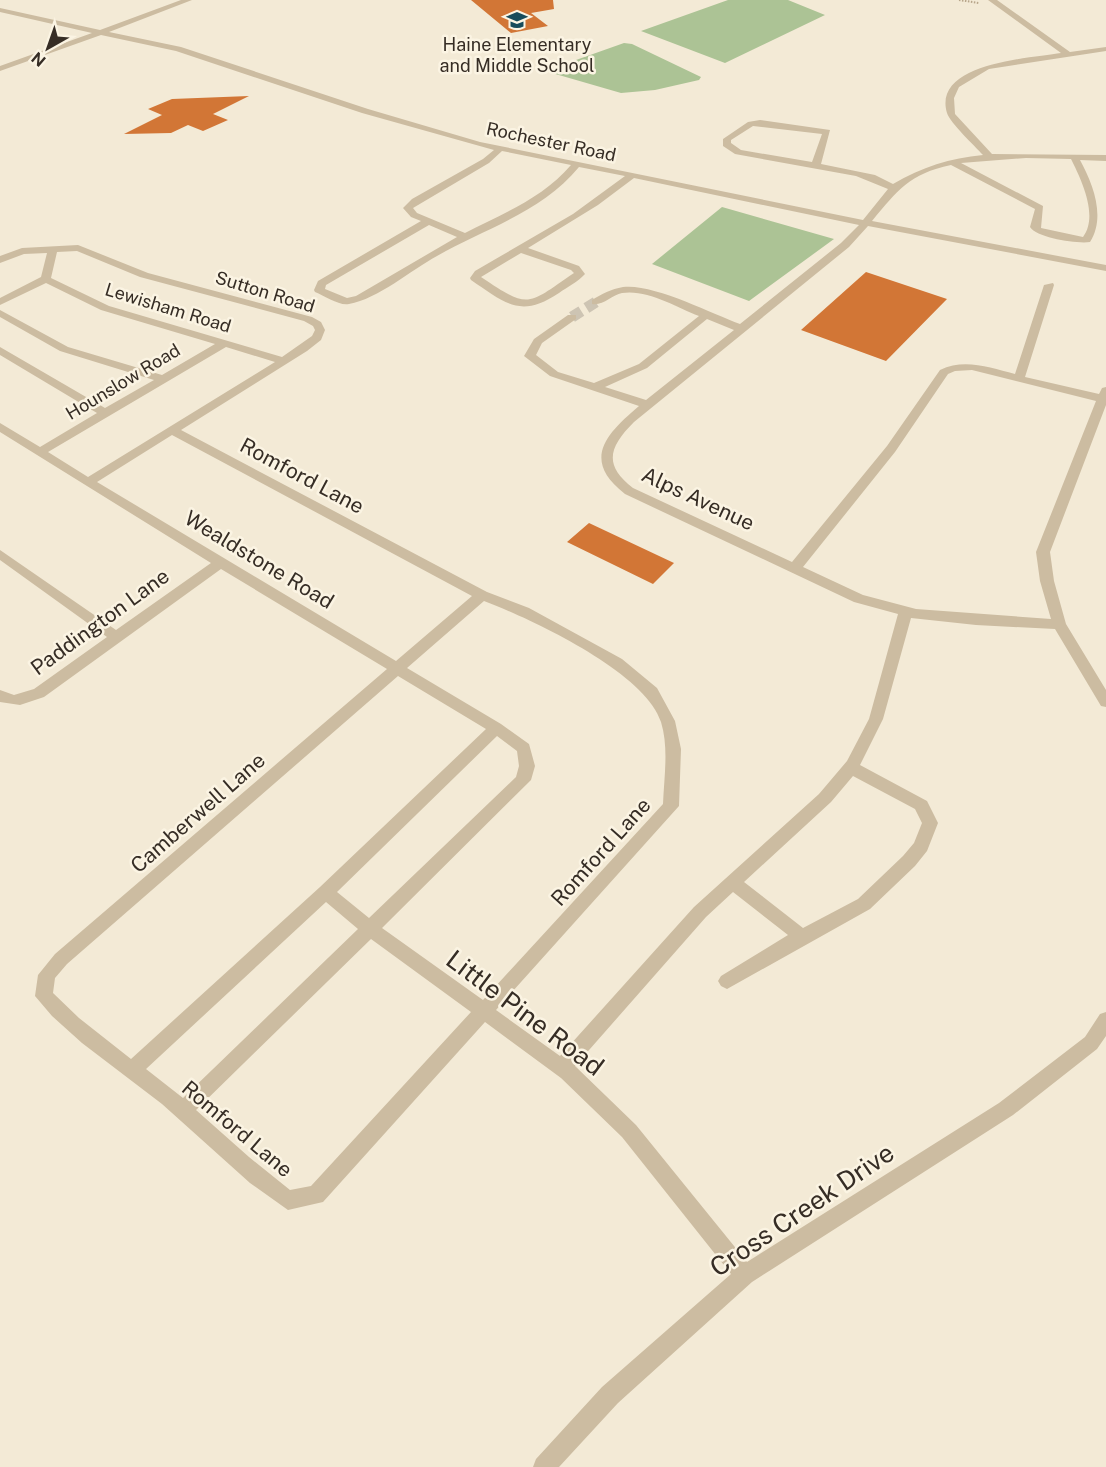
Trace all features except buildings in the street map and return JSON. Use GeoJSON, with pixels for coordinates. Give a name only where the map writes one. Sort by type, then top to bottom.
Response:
{"type":"FeatureCollection","features":[{"type":"Feature","properties":{"kind":"street"},"geometry":{"type":"LineString","coordinates":[[0,69],[188,0]]}},
{"type":"Feature","properties":{"kind":"street"},"geometry":{"type":"LineString","coordinates":[[992,0],[1067,54]]}},
{"type":"Feature","properties":{"kind":"street","name":"Rochester Road"},"geometry":{"type":"LineString","coordinates":[[0,10],[178,49],[409,124],[500,149],[866,223],[1106,268]]}},
{"type":"Feature","properties":{"kind":"street"},"geometry":{"type":"LineString","coordinates":[[990,157],[951,114],[950,98],[956,86],[987,67],[1106,49]]}},
{"type":"Feature","properties":{"kind":"street"},"geometry":{"type":"LineString","coordinates":[[816,165],[827,132],[760,123],[751,124],[727,139],[726,144],[738,152],[872,177],[894,188],[923,172],[952,162],[990,157],[1106,158]]}},
{"type":"Feature","properties":{"kind":"street"},"geometry":{"type":"LineString","coordinates":[[464,236],[409,211],[410,204],[486,161],[500,149]]}},
{"type":"Feature","properties":{"kind":"street"},"geometry":{"type":"LineString","coordinates":[[952,162],[1040,208],[1035,226],[1037,230],[1044,234],[1086,240],[1090,237],[1097,219],[1095,200],[1074,157]]}},
{"type":"Feature","properties":{"kind":"street"},"geometry":{"type":"LineString","coordinates":[[429,221],[322,283],[319,290],[346,303],[352,302],[464,236],[531,204],[556,187],[576,165]]}},
{"type":"Feature","properties":{"kind":"street"},"geometry":{"type":"LineString","coordinates":[[520,249],[575,268],[580,274],[541,300],[524,305],[502,296],[475,278],[479,273],[604,198],[631,176]]}},
{"type":"Feature","properties":{"kind":"street","name":"Alps Avenue"},"geometry":{"type":"LineString","coordinates":[[894,188],[845,245],[648,405],[612,438],[608,447],[608,471],[615,481],[630,491],[859,599],[906,611],[976,620],[1059,624]]}},
{"type":"Feature","properties":{"kind":"street","name":"Sutton Road"},"geometry":{"type":"LineString","coordinates":[[0,260],[22,251],[78,248],[144,275],[316,324],[320,330],[317,338],[311,344],[88,482]]}},
{"type":"Feature","properties":{"kind":"street"},"geometry":{"type":"LineString","coordinates":[[0,302],[46,279],[53,249]]}},
{"type":"Feature","properties":{"kind":"street","name":"Lewisham Road"},"geometry":{"type":"LineString","coordinates":[[46,279],[105,308],[284,361]]}},
{"type":"Feature","properties":{"kind":"street"},"geometry":{"type":"LineString","coordinates":[[1019,379],[1049,285]]}},
{"type":"Feature","properties":{"kind":"street"},"geometry":{"type":"LineString","coordinates":[[596,302],[612,292],[629,289],[650,293],[742,328]]}},
{"type":"Feature","properties":{"kind":"street"},"geometry":{"type":"LineString","coordinates":[[0,313],[64,349],[163,379]]}},
{"type":"Feature","properties":{"kind":"street"},"geometry":{"type":"LineString","coordinates":[[593,388],[643,366],[706,315]]}},
{"type":"Feature","properties":{"kind":"street"},"geometry":{"type":"LineString","coordinates":[[572,317],[538,342],[530,356],[554,374],[648,405]]}},
{"type":"Feature","properties":{"kind":"street","name":"Hounslow Road"},"geometry":{"type":"LineString","coordinates":[[39,452],[225,343]]}},
{"type":"Feature","properties":{"kind":"street"},"geometry":{"type":"LineString","coordinates":[[0,350],[105,413]]}},
{"type":"Feature","properties":{"kind":"street"},"geometry":{"type":"LineString","coordinates":[[795,568],[891,449],[944,372],[953,368],[972,368],[1105,394],[1043,552],[1047,581],[1059,624],[1106,702]]}},
{"type":"Feature","properties":{"kind":"street","name":"Wealdstone Road"},"geometry":{"type":"LineString","coordinates":[[0,427],[220,563],[496,728],[524,748],[527,766],[523,780],[183,1110]]}},
{"type":"Feature","properties":{"kind":"street","name":"Romford Lane"},"geometry":{"type":"LineString","coordinates":[[133,1069],[183,1110],[260,1180],[288,1200],[316,1195],[671,806],[673,749],[669,721],[652,692],[617,663],[524,611],[482,595],[172,430]]}},
{"type":"Feature","properties":{"kind":"street"},"geometry":{"type":"LineString","coordinates":[[0,554],[116,637]]}},
{"type":"Feature","properties":{"kind":"street","name":"Paddington Lane"},"geometry":{"type":"LineString","coordinates":[[0,695],[15,700],[26,699],[39,693],[220,563]]}},
{"type":"Feature","properties":{"kind":"street","name":"Camberwell Lane"},"geometry":{"type":"LineString","coordinates":[[133,1069],[66,1020],[44,996],[47,975],[70,951],[482,595]]}},
{"type":"Feature","properties":{"kind":"street"},"geometry":{"type":"LineString","coordinates":[[562,1067],[700,912],[825,798],[850,768],[876,719],[906,611]]}},
{"type":"Feature","properties":{"kind":"street"},"geometry":{"type":"LineString","coordinates":[[133,1069],[326,892],[496,728]]}},
{"type":"Feature","properties":{"kind":"street"},"geometry":{"type":"LineString","coordinates":[[727,981],[864,904],[909,861],[928,832],[930,823],[921,805],[850,768]]}},
{"type":"Feature","properties":{"kind":"street"},"geometry":{"type":"LineString","coordinates":[[732,882],[803,937]]}},
{"type":"Feature","properties":{"kind":"street","name":"Little Pine Road"},"geometry":{"type":"LineString","coordinates":[[326,892],[369,928],[562,1067],[629,1131],[745,1275]]}},
{"type":"Feature","properties":{"kind":"street","name":"Cross Creek Drive"},"geometry":{"type":"LineString","coordinates":[[544,1467],[610,1395],[745,1275],[1006,1109],[1091,1043],[1106,1020]]}},
{"type":"Feature","properties":{"kind":"green space"},"geometry":{"type":"Polygon","coordinates":[[[728,0],[788,0],[825,15],[725,63],[641,31],[728,0]]]}},
{"type":"Feature","properties":{"kind":"green space"},"geometry":{"type":"Polygon","coordinates":[[[624,43],[632,44],[701,77],[699,80],[655,90],[621,93],[545,71],[624,43]]]}},
{"type":"Feature","properties":{"kind":"green space"},"geometry":{"type":"Polygon","coordinates":[[[722,207],[834,239],[749,301],[652,264],[722,207]]]}},
{"type":"Feature","properties":{"kind":"tunnel"},"geometry":{"type":"LineString","coordinates":[[572,317],[596,302]]}},
{"type":"Feature","properties":{"kind":"place","name":"Haine Elementary and Middle School"},"geometry":{"type":"Point","coordinates":[517,20]}}]}
